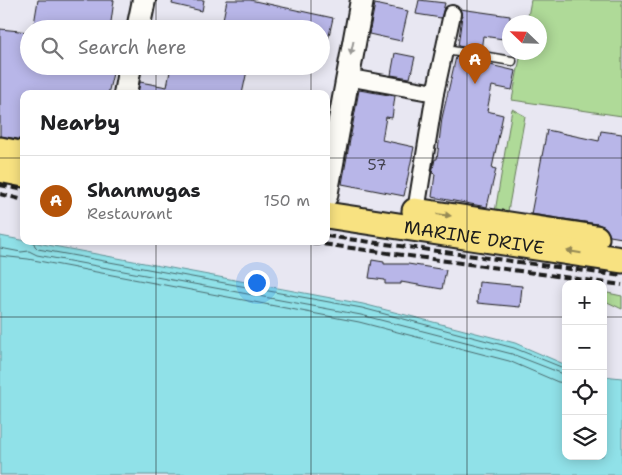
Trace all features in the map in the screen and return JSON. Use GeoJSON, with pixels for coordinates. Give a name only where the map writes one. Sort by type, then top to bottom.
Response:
{"type":"FeatureCollection","features":[{"type":"Feature","properties":{"kind":"main road"},"geometry":{"type":"LineString","coordinates":[[0,150],[20,154]]}},
{"type":"Feature","properties":{"kind":"main road"},"geometry":{"type":"LineString","coordinates":[[0,169],[20,173]]}},
{"type":"Feature","properties":{"kind":"main road","name":"MARINE DRIVE"},"geometry":{"type":"LineString","coordinates":[[330,199],[622,243]]}},
{"type":"Feature","properties":{"kind":"main road","name":"MARINE DRIVE"},"geometry":{"type":"LineString","coordinates":[[330,216],[622,260]]}},
{"type":"Feature","properties":{"kind":"street"},"geometry":{"type":"LineString","coordinates":[[140,20],[144,0]]}},
{"type":"Feature","properties":{"kind":"street"},"geometry":{"type":"LineString","coordinates":[[330,174],[346,77],[362,0]]}},
{"type":"Feature","properties":{"kind":"street"},"geometry":{"type":"LineString","coordinates":[[416,211],[436,93],[452,14]]}},
{"type":"Feature","properties":{"kind":"street"},"geometry":{"type":"LineString","coordinates":[[126,90],[128,75]]}},
{"type":"Feature","properties":{"kind":"street"},"geometry":{"type":"LineString","coordinates":[[346,77],[436,93]]}},
{"type":"Feature","properties":{"kind":"lane"},"geometry":{"type":"LineString","coordinates":[[446,50],[512,61]]}},
{"type":"Feature","properties":{"kind":"green space"},"geometry":{"type":"Polygon","coordinates":[[[531,0],[622,0],[622,116],[512,100],[520,60],[547,60],[547,15],[528,15],[531,0]]]}},
{"type":"Feature","properties":{"kind":"green space"},"geometry":{"type":"Polygon","coordinates":[[[512,109],[525,116],[508,211],[495,212],[512,109]]]}},
{"type":"Feature","properties":{"kind":"green space"},"geometry":{"type":"Polygon","coordinates":[[[607,293],[622,296],[622,309],[607,302],[607,293]]]}},
{"type":"Feature","properties":{"kind":"water"},"geometry":{"type":"Polygon","coordinates":[[[0,236],[20,240],[20,245],[48,245],[363,304],[515,343],[562,363],[562,460],[607,460],[607,376],[622,378],[622,475],[0,475],[0,236]]]}},
{"type":"Feature","properties":{"kind":"building"},"geometry":{"type":"Polygon","coordinates":[[[38,0],[114,0],[111,20],[35,20],[38,0]]]}},
{"type":"Feature","properties":{"kind":"building"},"geometry":{"type":"Polygon","coordinates":[[[173,0],[204,0],[202,11],[172,4],[173,0]]]}},
{"type":"Feature","properties":{"kind":"building"},"geometry":{"type":"Polygon","coordinates":[[[227,0],[250,0],[333,18],[330,31],[330,20],[223,20],[227,0]]]}},
{"type":"Feature","properties":{"kind":"building"},"geometry":{"type":"Polygon","coordinates":[[[419,0],[445,3],[441,18],[416,14],[419,0]]]}},
{"type":"Feature","properties":{"kind":"building"},"geometry":{"type":"Polygon","coordinates":[[[375,4],[408,11],[401,41],[369,34],[375,4]]]}},
{"type":"Feature","properties":{"kind":"building"},"geometry":{"type":"Polygon","coordinates":[[[460,9],[503,15],[502,39],[483,36],[481,50],[458,46],[462,16],[460,9]]]}},
{"type":"Feature","properties":{"kind":"building"},"geometry":{"type":"Polygon","coordinates":[[[0,29],[20,31],[20,75],[113,75],[109,90],[20,90],[20,139],[0,136],[0,29]]]}},
{"type":"Feature","properties":{"kind":"building"},"geometry":{"type":"Polygon","coordinates":[[[395,53],[415,57],[410,78],[391,75],[395,53]]]}},
{"type":"Feature","properties":{"kind":"building"},"geometry":{"type":"Polygon","coordinates":[[[456,57],[516,71],[512,90],[492,86],[487,111],[503,115],[492,168],[496,169],[487,207],[432,197],[435,174],[432,173],[435,159],[437,159],[442,118],[456,57]]]}},
{"type":"Feature","properties":{"kind":"building"},"geometry":{"type":"Polygon","coordinates":[[[169,75],[246,75],[243,90],[139,90],[140,82],[167,87],[169,75]]]}},
{"type":"Feature","properties":{"kind":"building"},"geometry":{"type":"Polygon","coordinates":[[[359,90],[395,96],[392,118],[386,117],[382,140],[414,147],[404,196],[342,184],[359,90]]]}},
{"type":"Feature","properties":{"kind":"building"},"geometry":{"type":"Polygon","coordinates":[[[547,130],[599,141],[601,131],[622,134],[622,238],[610,236],[605,227],[598,224],[531,214],[547,130]]]}},
{"type":"Feature","properties":{"kind":"building"},"geometry":{"type":"Polygon","coordinates":[[[372,260],[384,262],[384,264],[408,264],[446,270],[442,289],[401,282],[401,284],[385,284],[385,280],[369,278],[372,260]]]}},
{"type":"Feature","properties":{"kind":"building"},"geometry":{"type":"Polygon","coordinates":[[[479,282],[522,286],[520,307],[477,303],[479,282]]]}},
{"type":"Feature","properties":{"kind":"railway"},"geometry":{"type":"LineString","coordinates":[[0,185],[20,189]]}},
{"type":"Feature","properties":{"kind":"railway"},"geometry":{"type":"LineString","coordinates":[[0,194],[20,199]]}},
{"type":"Feature","properties":{"kind":"railway"},"geometry":{"type":"LineString","coordinates":[[330,237],[622,276]]}},
{"type":"Feature","properties":{"kind":"railway"},"geometry":{"type":"LineString","coordinates":[[329,245],[622,285]]}},
{"type":"Feature","properties":{"kind":"place","name":"Shanmugas"},"geometry":{"type":"Point","coordinates":[475,84]}}]}
